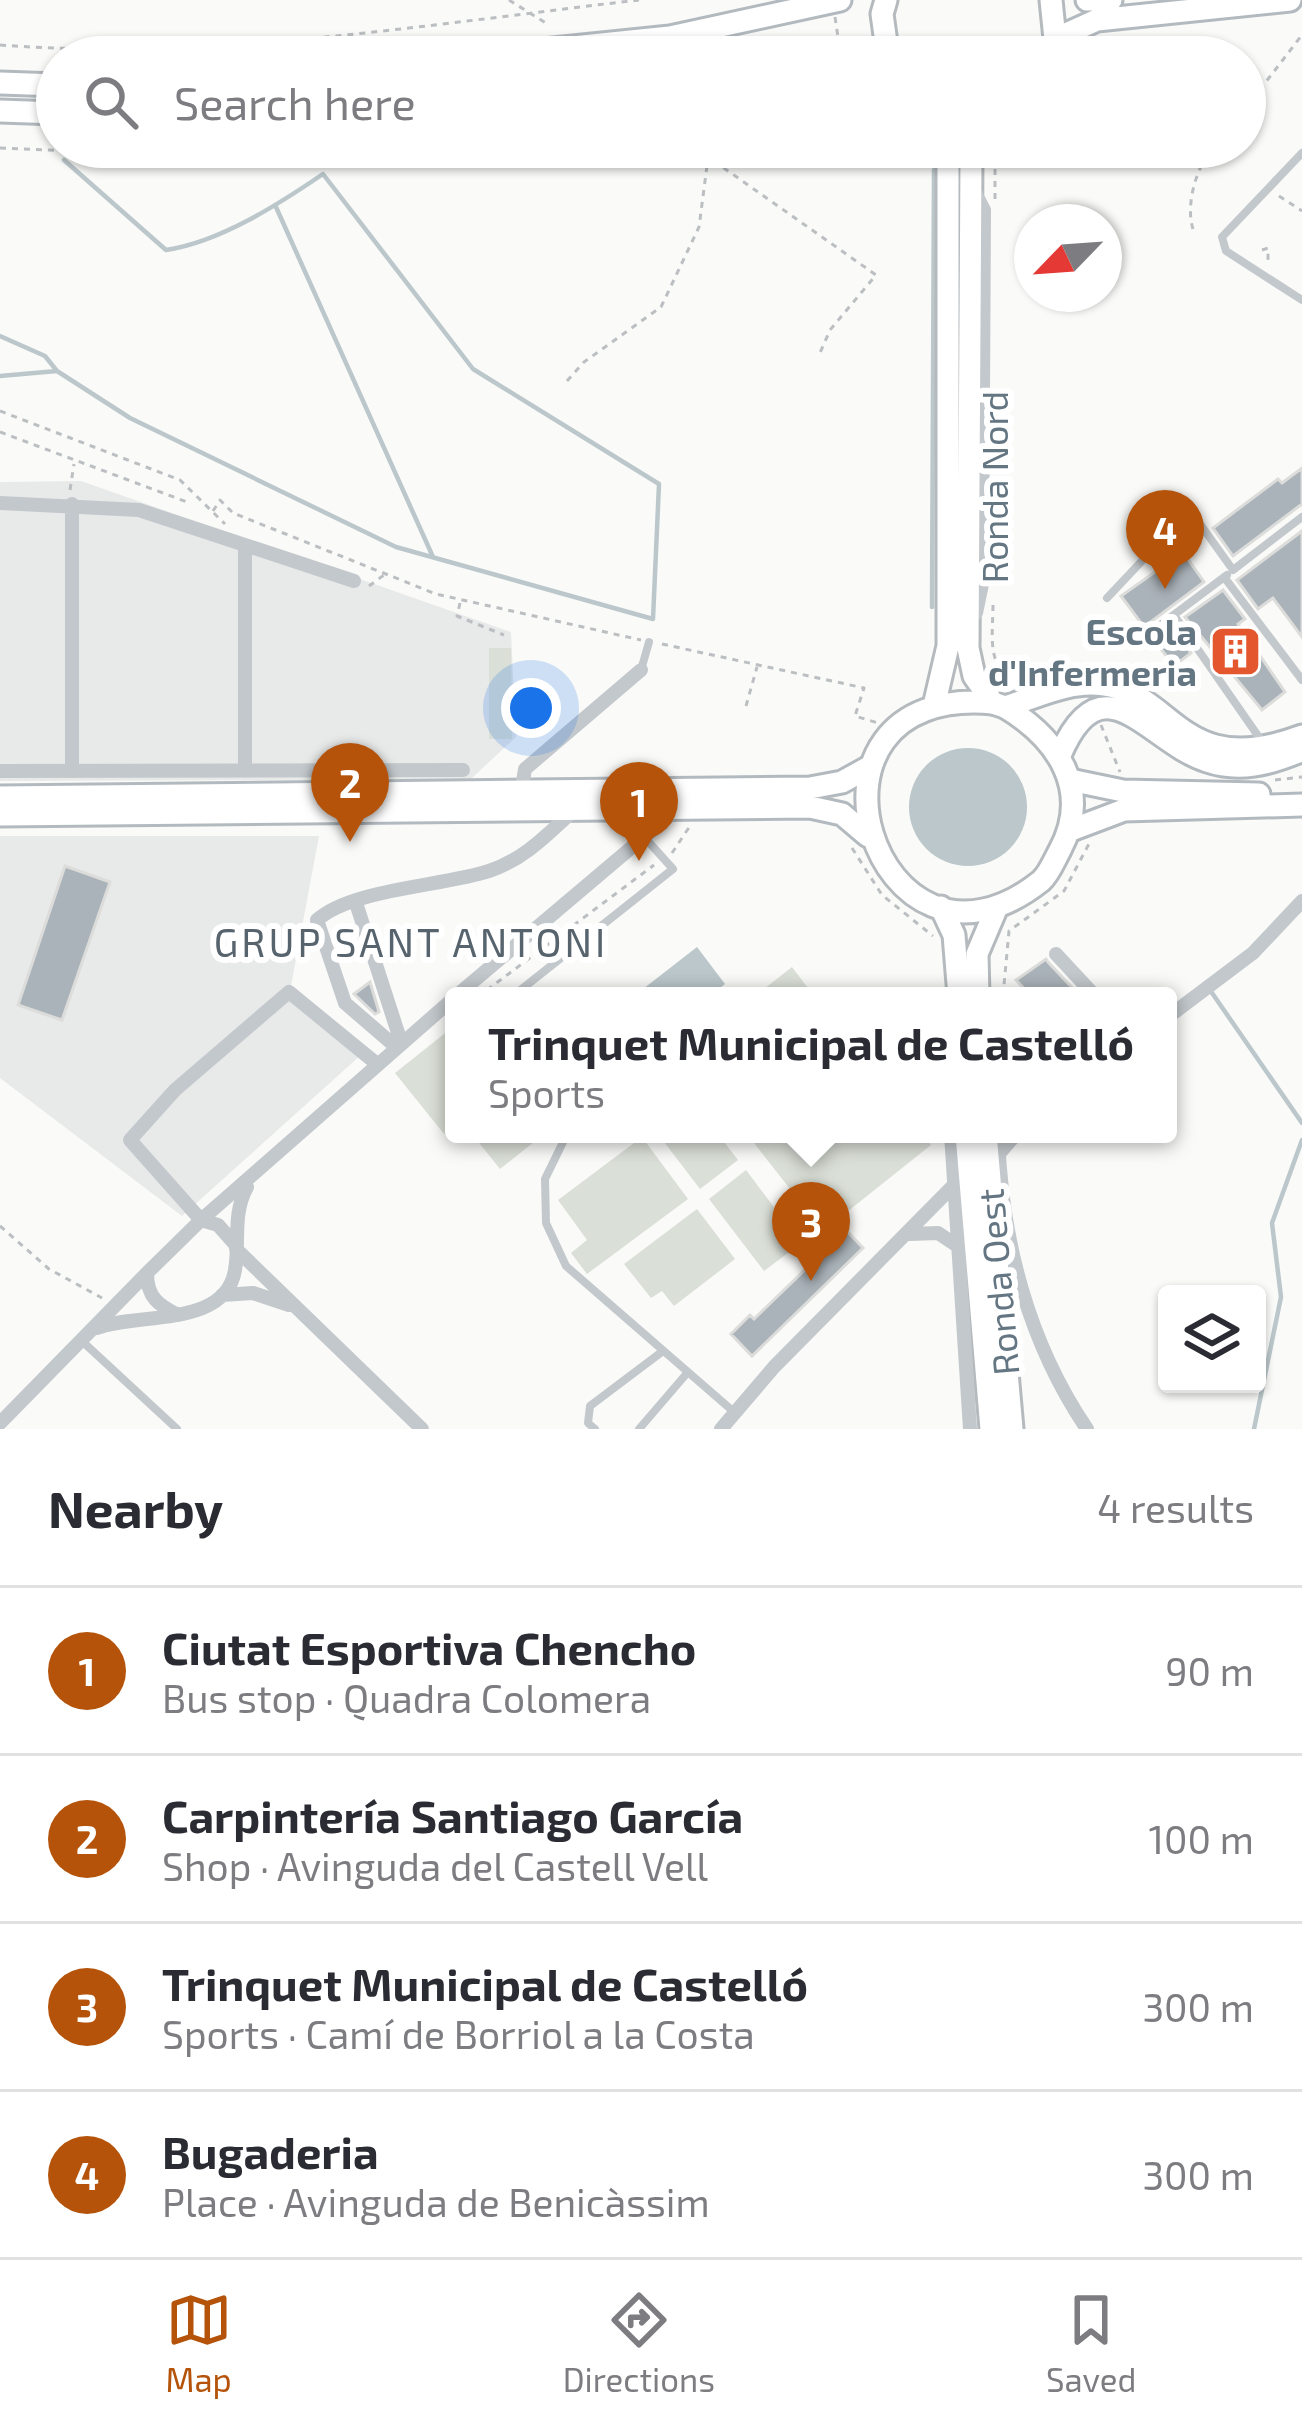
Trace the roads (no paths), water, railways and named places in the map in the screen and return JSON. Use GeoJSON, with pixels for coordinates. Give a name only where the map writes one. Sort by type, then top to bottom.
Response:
{"type":"FeatureCollection","features":[{"type":"Feature","properties":{"kind":"main road"},"geometry":{"type":"LineString","coordinates":[[885,36],[881,14],[886,0]]}},
{"type":"Feature","properties":{"kind":"main road"},"geometry":{"type":"LineString","coordinates":[[1051,0],[1052,36]]}},
{"type":"Feature","properties":{"kind":"main road"},"geometry":{"type":"LineString","coordinates":[[1087,0],[1111,0]]}},
{"type":"Feature","properties":{"kind":"main road"},"geometry":{"type":"LineString","coordinates":[[1071,36],[1097,20],[1290,0]]}},
{"type":"Feature","properties":{"kind":"main road"},"geometry":{"type":"LineString","coordinates":[[675,36],[836,2]]}},
{"type":"Feature","properties":{"kind":"main road"},"geometry":{"type":"LineString","coordinates":[[0,83],[36,84]]}},
{"type":"Feature","properties":{"kind":"main road"},"geometry":{"type":"LineString","coordinates":[[0,111],[36,112]]}},
{"type":"Feature","properties":{"kind":"main road","name":"Ronda Nord"},"geometry":{"type":"LineString","coordinates":[[934,706],[948,646],[948,168]]}},
{"type":"Feature","properties":{"kind":"main road","name":"Ronda Nord"},"geometry":{"type":"LineString","coordinates":[[972,168],[968,648],[974,676],[999,705]]}},
{"type":"Feature","properties":{"kind":"main road"},"geometry":{"type":"LineString","coordinates":[[857,836],[872,766],[896,729],[934,706],[999,705],[1079,684],[1120,689],[1196,741],[1243,753],[1302,736]]}},
{"type":"Feature","properties":{"kind":"main road"},"geometry":{"type":"LineString","coordinates":[[0,815],[686,815],[810,807],[842,814],[895,881],[941,907],[997,907],[1045,879],[1071,830],[1070,780],[1060,755],[1037,726],[999,705]]}},
{"type":"Feature","properties":{"kind":"main road"},"geometry":{"type":"LineString","coordinates":[[1060,755],[1072,728],[1093,709],[1115,708],[1139,716],[1186,752],[1210,763],[1270,764],[1302,750]]}},
{"type":"Feature","properties":{"kind":"main road"},"geometry":{"type":"LineString","coordinates":[[0,797],[810,788],[842,782],[872,766]]}},
{"type":"Feature","properties":{"kind":"main road"},"geometry":{"type":"LineString","coordinates":[[1070,780],[1124,791],[1302,795]]}},
{"type":"Feature","properties":{"kind":"main road"},"geometry":{"type":"LineString","coordinates":[[1071,830],[1124,810],[1302,806]]}},
{"type":"Feature","properties":{"kind":"main road"},"geometry":{"type":"LineString","coordinates":[[941,907],[968,987]]}},
{"type":"Feature","properties":{"kind":"main road"},"geometry":{"type":"LineString","coordinates":[[970,987],[982,935],[997,907]]}},
{"type":"Feature","properties":{"kind":"main road","name":"Ronda Oest"},"geometry":{"type":"LineString","coordinates":[[967,1143],[991,1429]]}},
{"type":"Feature","properties":{"kind":"main road","name":"Ronda Oest"},"geometry":{"type":"LineString","coordinates":[[987,1143],[1012,1429]]}},
{"type":"Feature","properties":{"kind":"street"},"geometry":{"type":"LineString","coordinates":[[0,503],[139,510],[354,581]]}},
{"type":"Feature","properties":{"kind":"street"},"geometry":{"type":"LineString","coordinates":[[72,504],[72,771]]}},
{"type":"Feature","properties":{"kind":"street"},"geometry":{"type":"LineString","coordinates":[[245,546],[245,771]]}},
{"type":"Feature","properties":{"kind":"street"},"geometry":{"type":"LineString","coordinates":[[520,794],[525,769],[641,670]]}},
{"type":"Feature","properties":{"kind":"street"},"geometry":{"type":"LineString","coordinates":[[413,770],[413,795]]}},
{"type":"Feature","properties":{"kind":"street"},"geometry":{"type":"LineString","coordinates":[[0,771],[463,770]]}},
{"type":"Feature","properties":{"kind":"street"},"geometry":{"type":"LineString","coordinates":[[398,1044],[345,1003],[316,920],[356,903],[505,865],[573,812]]}},
{"type":"Feature","properties":{"kind":"street"},"geometry":{"type":"LineString","coordinates":[[478,987],[646,839],[686,815]]}},
{"type":"Feature","properties":{"kind":"street"},"geometry":{"type":"LineString","coordinates":[[1177,1010],[1253,952],[1302,901]]}},
{"type":"Feature","properties":{"kind":"street"},"geometry":{"type":"LineString","coordinates":[[356,903],[398,1044]]}},
{"type":"Feature","properties":{"kind":"street"},"geometry":{"type":"LineString","coordinates":[[1056,954],[1087,987]]}},
{"type":"Feature","properties":{"kind":"street"},"geometry":{"type":"LineString","coordinates":[[377,1064],[289,992],[175,1090],[130,1140],[201,1220],[218,1226],[289,1305],[422,1429]]}},
{"type":"Feature","properties":{"kind":"street"},"geometry":{"type":"LineString","coordinates":[[0,1423],[201,1220],[445,1005]]}},
{"type":"Feature","properties":{"kind":"street","name":"Ronda Oest"},"geometry":{"type":"LineString","coordinates":[[952,1143],[970,1429]]}},
{"type":"Feature","properties":{"kind":"street","name":"Ronda Oest"},"geometry":{"type":"LineString","coordinates":[[998,1143],[1016,1272],[1061,1391],[1087,1429]]}},
{"type":"Feature","properties":{"kind":"street"},"geometry":{"type":"LineString","coordinates":[[998,1155],[1008,1143]]}},
{"type":"Feature","properties":{"kind":"street"},"geometry":{"type":"LineString","coordinates":[[97,1328],[123,1318],[179,1316],[202,1310],[222,1295],[232,1284],[239,1201],[252,1177]]}},
{"type":"Feature","properties":{"kind":"street"},"geometry":{"type":"LineString","coordinates":[[721,1429],[954,1185]]}},
{"type":"Feature","properties":{"kind":"street"},"geometry":{"type":"LineString","coordinates":[[910,1234],[938,1233],[958,1247]]}},
{"type":"Feature","properties":{"kind":"street"},"geometry":{"type":"LineString","coordinates":[[147,1273],[147,1289],[159,1306],[179,1316]]}},
{"type":"Feature","properties":{"kind":"street"},"geometry":{"type":"LineString","coordinates":[[222,1295],[253,1293],[289,1305]]}},
{"type":"Feature","properties":{"kind":"lane"},"geometry":{"type":"LineString","coordinates":[[1302,153],[1222,237],[1226,251],[1302,300]]}},
{"type":"Feature","properties":{"kind":"lane"},"geometry":{"type":"LineString","coordinates":[[1107,598],[1190,510],[1302,680]]}},
{"type":"Feature","properties":{"kind":"lane"},"geometry":{"type":"LineString","coordinates":[[1147,635],[1302,517]]}},
{"type":"Feature","properties":{"kind":"lane"},"geometry":{"type":"LineString","coordinates":[[1174,615],[1266,749]]}},
{"type":"Feature","properties":{"kind":"lane"},"geometry":{"type":"LineString","coordinates":[[641,670],[649,642]]}},
{"type":"Feature","properties":{"kind":"lane"},"geometry":{"type":"LineString","coordinates":[[524,987],[673,869],[646,839]]}},
{"type":"Feature","properties":{"kind":"lane"},"geometry":{"type":"LineString","coordinates":[[563,1143],[545,1179],[546,1223],[566,1266],[734,1412]]}},
{"type":"Feature","properties":{"kind":"lane"},"geometry":{"type":"LineString","coordinates":[[83,1342],[177,1429]]}},
{"type":"Feature","properties":{"kind":"lane"},"geometry":{"type":"LineString","coordinates":[[595,1429],[588,1423],[590,1406],[663,1351]]}},
{"type":"Feature","properties":{"kind":"lane"},"geometry":{"type":"LineString","coordinates":[[639,1429],[688,1372]]}},
{"type":"Feature","properties":{"kind":"waterway"},"geometry":{"type":"LineString","coordinates":[[0,376],[57,371],[130,418],[396,547],[653,619],[659,484],[473,369],[323,174],[228,230],[166,250],[73,168]]}},
{"type":"Feature","properties":{"kind":"waterway"},"geometry":{"type":"LineString","coordinates":[[932,607],[934,170]]}},
{"type":"Feature","properties":{"kind":"waterway"},"geometry":{"type":"LineString","coordinates":[[276,207],[433,557]]}},
{"type":"Feature","properties":{"kind":"waterway"},"geometry":{"type":"LineString","coordinates":[[0,336],[45,356],[57,371]]}},
{"type":"Feature","properties":{"kind":"waterway"},"geometry":{"type":"LineString","coordinates":[[1210,990],[1302,1123]]}},
{"type":"Feature","properties":{"kind":"waterway"},"geometry":{"type":"LineString","coordinates":[[1254,1429],[1281,1297],[1272,1223],[1302,1140]]}},
{"type":"Feature","properties":{"kind":"place","name":"Bugaderia"},"geometry":{"type":"Point","coordinates":[1165,589]}},
{"type":"Feature","properties":{"kind":"place","name":"Escola d'Infermeria"},"geometry":{"type":"Point","coordinates":[1236,651]}},
{"type":"Feature","properties":{"kind":"place","name":"Carpintería Santiago García"},"geometry":{"type":"Point","coordinates":[350,842]}},
{"type":"Feature","properties":{"kind":"place","name":"Ciutat Esportiva Chencho"},"geometry":{"type":"Point","coordinates":[639,861]}},
{"type":"Feature","properties":{"kind":"place","name":"Trinquet Municipal de Castelló"},"geometry":{"type":"Point","coordinates":[811,1281]}},
{"type":"Feature","properties":{"kind":"district","name":"GRUP SANT ANTONI"},"geometry":{"type":"Point","coordinates":[411,941]}}]}
